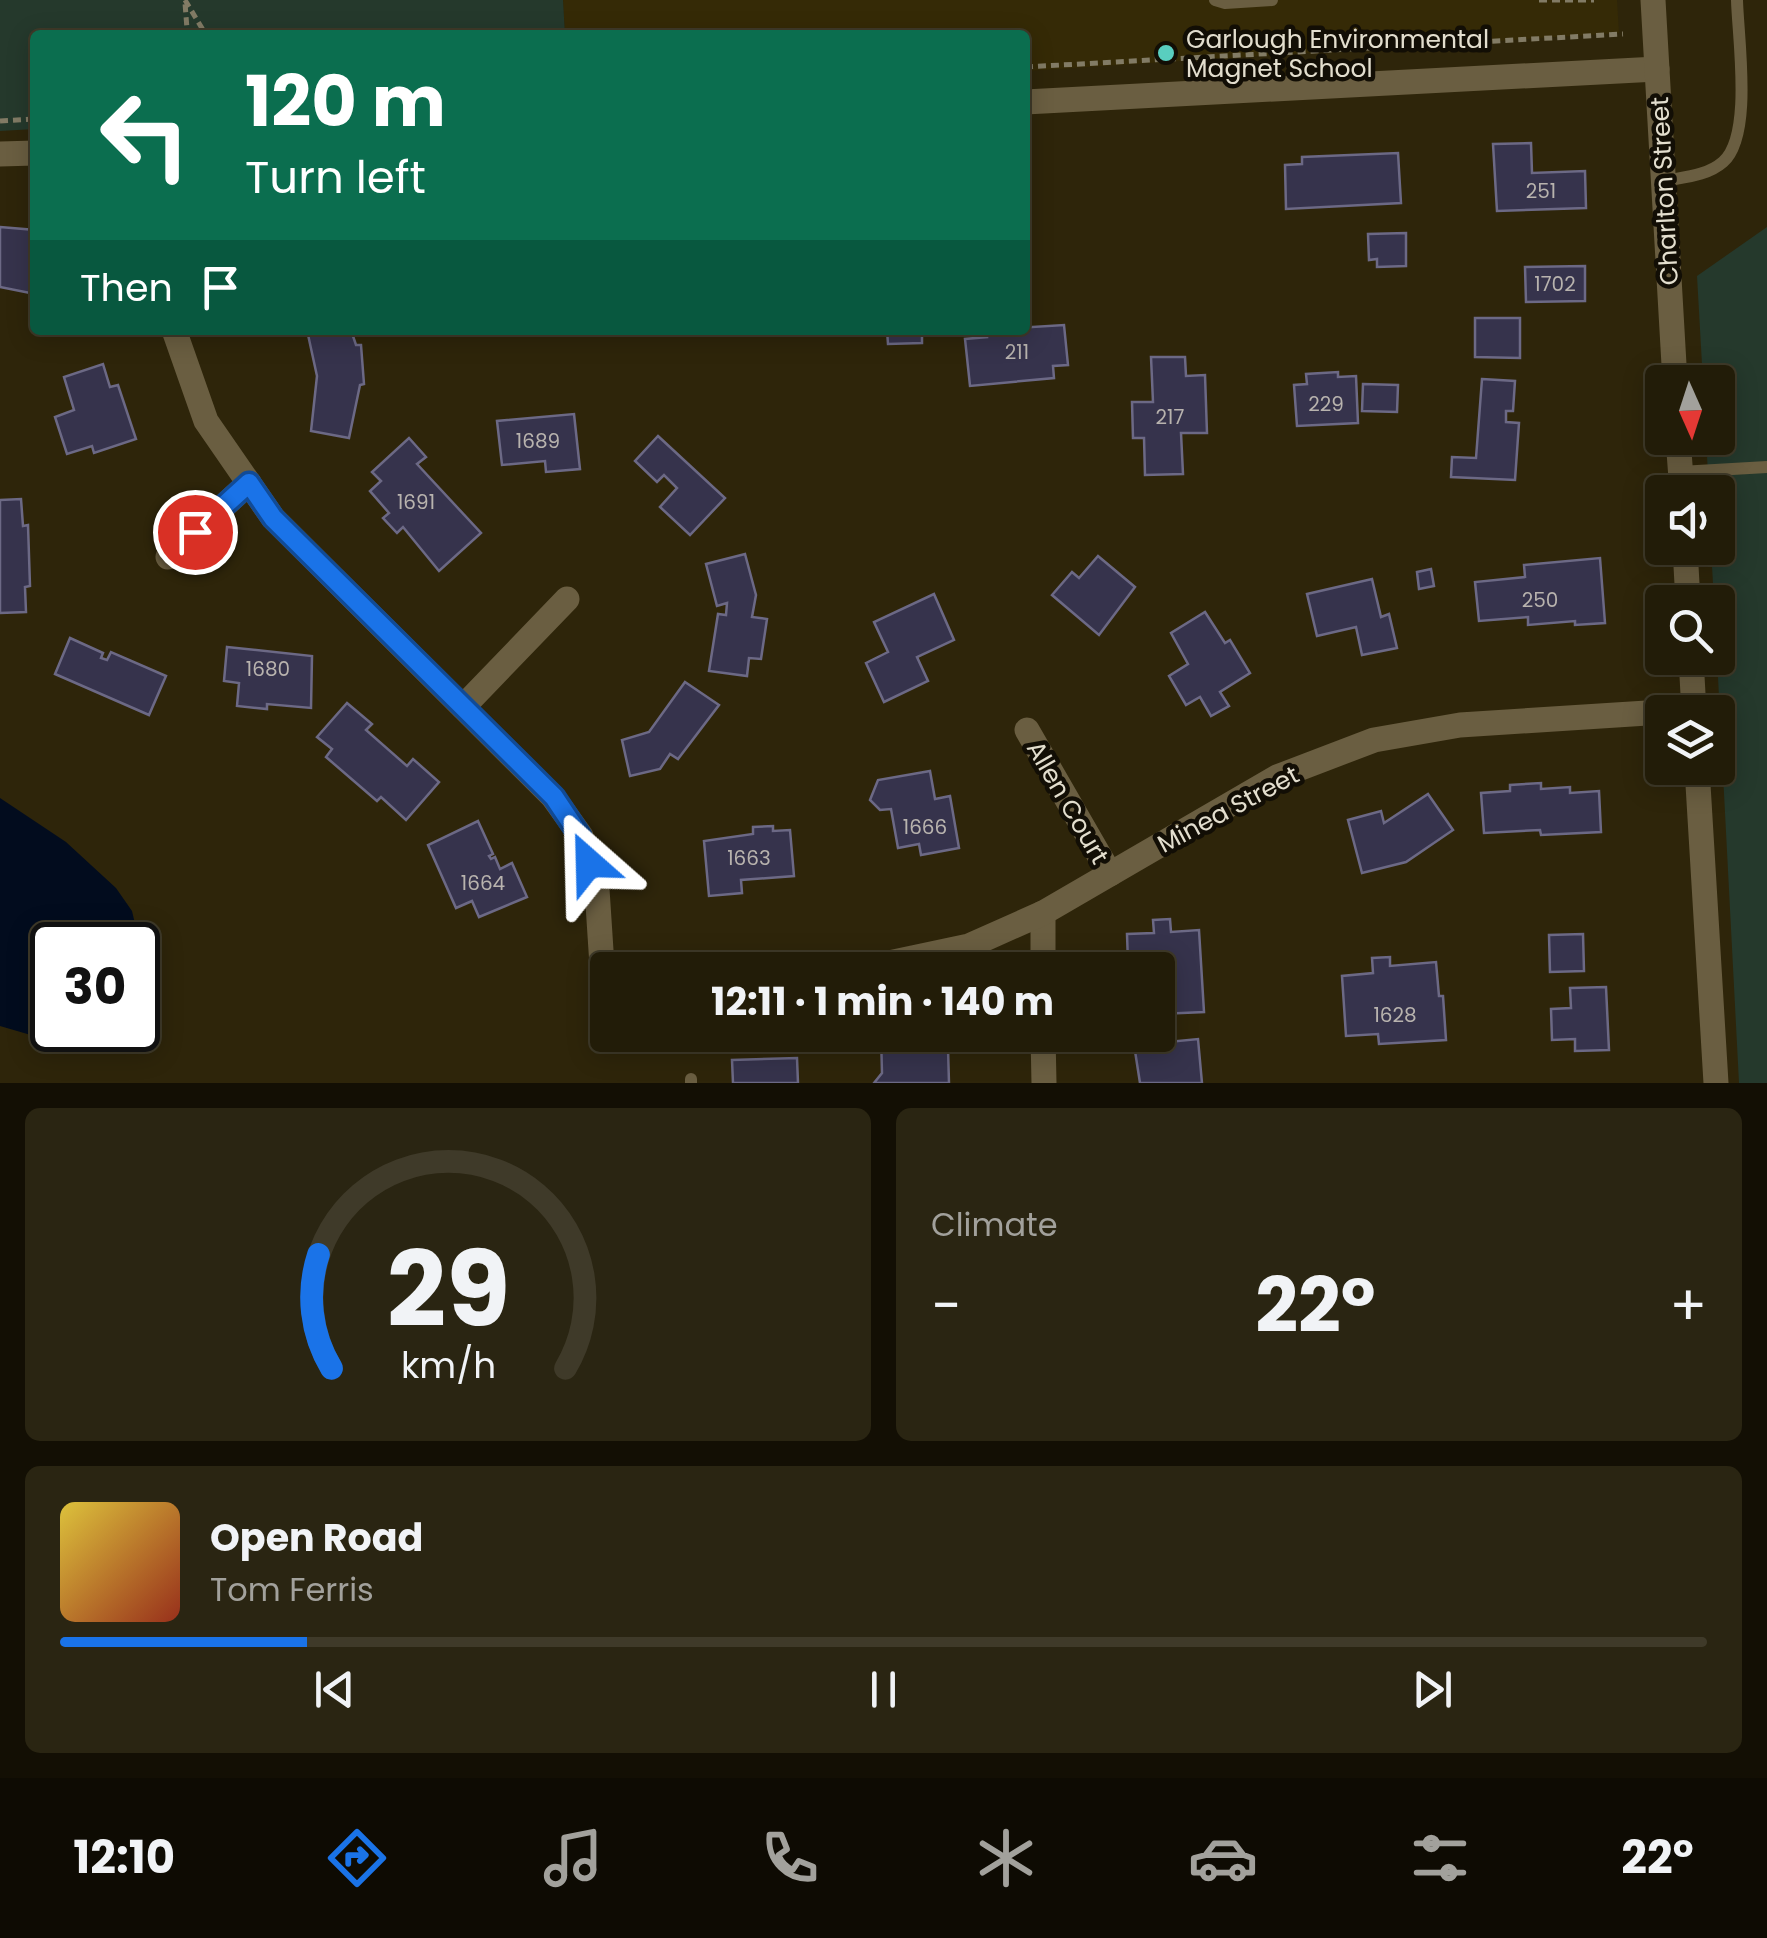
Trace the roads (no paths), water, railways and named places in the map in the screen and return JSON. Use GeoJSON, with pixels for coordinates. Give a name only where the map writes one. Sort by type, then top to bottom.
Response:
{"type":"FeatureCollection","features":[{"type":"Feature","properties":{"kind":"street","name":"Charlton Street"},"geometry":{"type":"LineString","coordinates":[[1653,0],[1674,365]]}},
{"type":"Feature","properties":{"kind":"street"},"geometry":{"type":"LineString","coordinates":[[1030,102],[1657,69]]}},
{"type":"Feature","properties":{"kind":"street"},"geometry":{"type":"LineString","coordinates":[[0,154],[30,152]]}},
{"type":"Feature","properties":{"kind":"street"},"geometry":{"type":"LineString","coordinates":[[176,335],[206,421],[273,518],[554,797],[580,836],[597,889],[602,952]]}},
{"type":"Feature","properties":{"kind":"street"},"geometry":{"type":"LineString","coordinates":[[168,556],[249,483]]}},
{"type":"Feature","properties":{"kind":"street"},"geometry":{"type":"LineString","coordinates":[[463,708],[568,599]]}},
{"type":"Feature","properties":{"kind":"street","name":"Minea Street"},"geometry":{"type":"LineString","coordinates":[[942,952],[969,946],[1043,912],[1277,777],[1374,740],[1460,725],[1645,714]]}},
{"type":"Feature","properties":{"kind":"street","name":"Allen Court"},"geometry":{"type":"LineString","coordinates":[[1027,730],[1110,874]]}},
{"type":"Feature","properties":{"kind":"street"},"geometry":{"type":"LineString","coordinates":[[1699,785],[1716,1083]]}},
{"type":"Feature","properties":{"kind":"street"},"geometry":{"type":"LineString","coordinates":[[1043,912],[1043,952]]}},
{"type":"Feature","properties":{"kind":"street"},"geometry":{"type":"LineString","coordinates":[[1044,1052],[1044,1083]]}},
{"type":"Feature","properties":{"kind":"lane"},"geometry":{"type":"LineString","coordinates":[[1215,0],[1272,0]]}},
{"type":"Feature","properties":{"kind":"lane"},"geometry":{"type":"LineString","coordinates":[[1664,181],[1707,172],[1722,163],[1739,136],[1737,0]]}},
{"type":"Feature","properties":{"kind":"lane"},"geometry":{"type":"LineString","coordinates":[[1721,475],[1767,467]]}},
{"type":"Feature","properties":{"kind":"water"},"geometry":{"type":"Polygon","coordinates":[[[0,798],[66,842],[116,888],[135,922],[30,922],[30,1035],[0,1026],[0,798]]]}},
{"type":"Feature","properties":{"kind":"place","name":"Garlough Environmental Magnet School"},"geometry":{"type":"Point","coordinates":[1166,53]}}]}
